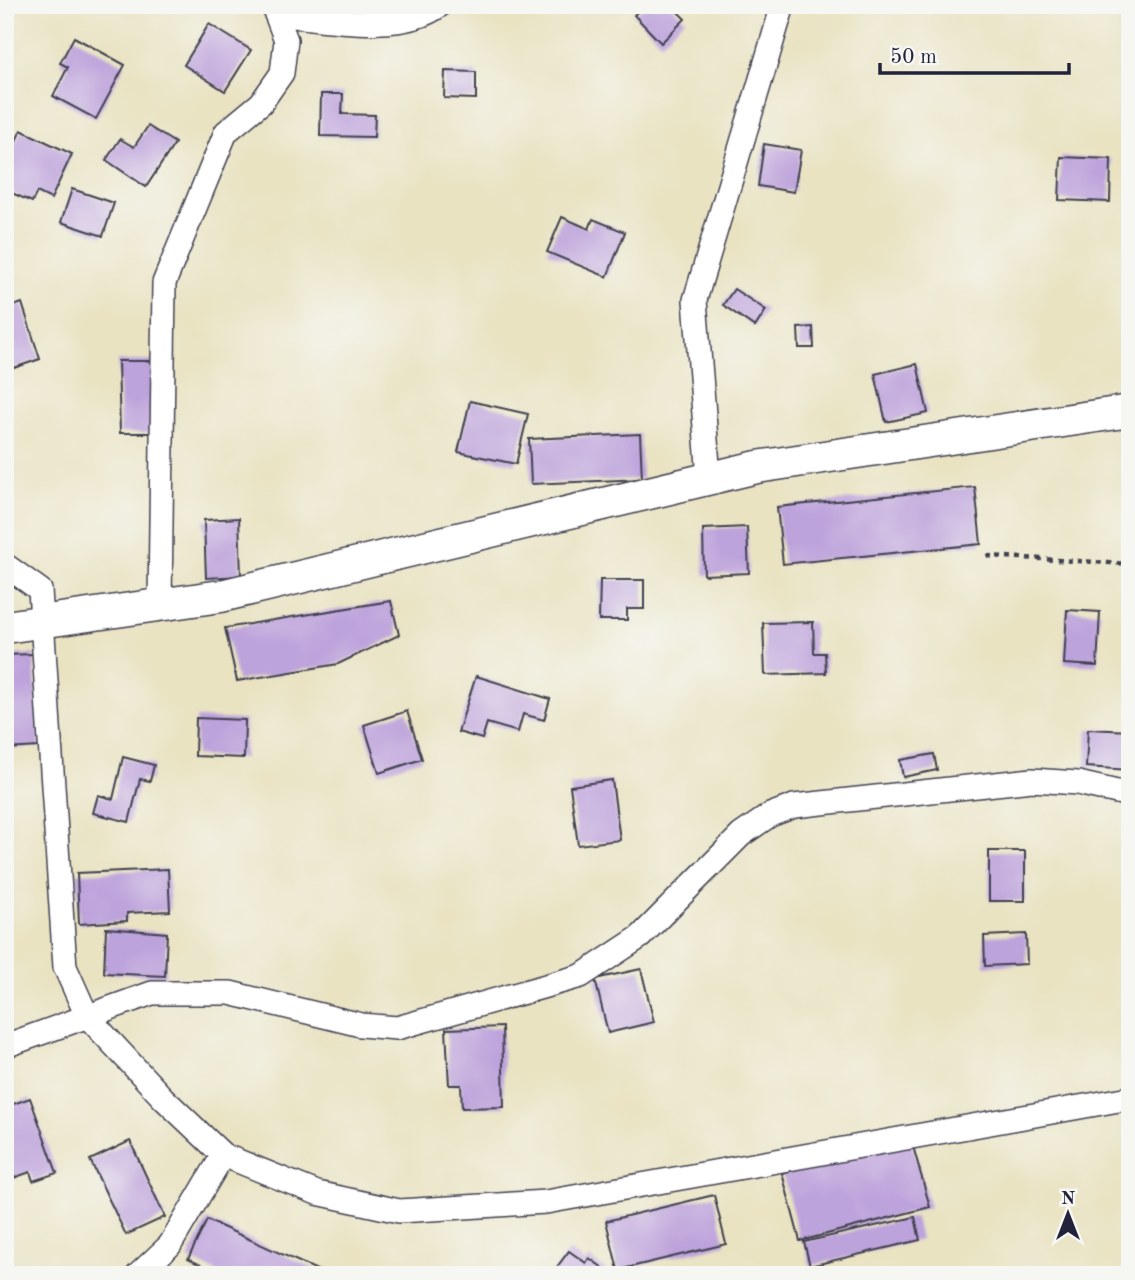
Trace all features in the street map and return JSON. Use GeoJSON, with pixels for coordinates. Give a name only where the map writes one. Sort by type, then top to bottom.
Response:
{"type":"FeatureCollection","features":[{"type":"Feature","properties":{"kind":"street"},"geometry":{"type":"LineString","coordinates":[[160,604],[164,283],[226,132],[261,103],[282,73],[286,40],[277,10],[385,23],[430,13],[440,5]]}},
{"type":"Feature","properties":{"kind":"street"},"geometry":{"type":"LineString","coordinates":[[709,478],[695,300],[783,5]]}},
{"type":"Feature","properties":{"kind":"street"},"geometry":{"type":"LineString","coordinates":[[5,626],[221,596],[757,467],[1130,411]]}},
{"type":"Feature","properties":{"kind":"street"},"geometry":{"type":"LineString","coordinates":[[5,565],[40,590],[65,967],[87,1016],[163,1098],[223,1155],[317,1193],[399,1211],[546,1202],[1130,1098]]}},
{"type":"Feature","properties":{"kind":"street"},"geometry":{"type":"LineString","coordinates":[[5,1046],[152,993],[230,993],[361,1025],[397,1028],[581,976],[640,937],[741,835],[770,815],[794,806],[1032,780],[1078,783],[1130,795]]}},
{"type":"Feature","properties":{"kind":"street"},"geometry":{"type":"LineString","coordinates":[[138,1275],[170,1245],[223,1155]]}},
{"type":"Feature","properties":{"kind":"path"},"geometry":{"type":"LineString","coordinates":[[987,556],[1130,564]]}},
{"type":"Feature","properties":{"kind":"building"},"geometry":{"type":"Polygon","coordinates":[[[645,5],[671,5],[685,19],[661,43],[634,15],[645,5]]]}},
{"type":"Feature","properties":{"kind":"building"},"geometry":{"type":"Polygon","coordinates":[[[209,24],[251,50],[225,91],[184,65],[209,24]]]}},
{"type":"Feature","properties":{"kind":"building"},"geometry":{"type":"Polygon","coordinates":[[[74,37],[125,65],[96,119],[53,96],[68,67],[60,63],[74,37]]]}},
{"type":"Feature","properties":{"kind":"building"},"geometry":{"type":"Polygon","coordinates":[[[445,71],[476,72],[476,99],[444,98],[445,71]]]}},
{"type":"Feature","properties":{"kind":"building"},"geometry":{"type":"Polygon","coordinates":[[[321,94],[343,94],[342,114],[375,115],[374,137],[320,136],[321,94]]]}},
{"type":"Feature","properties":{"kind":"building"},"geometry":{"type":"Polygon","coordinates":[[[148,126],[175,143],[146,187],[106,160],[120,139],[134,147],[148,126]]]}},
{"type":"Feature","properties":{"kind":"building"},"geometry":{"type":"Polygon","coordinates":[[[21,130],[72,154],[51,199],[37,192],[32,202],[5,190],[5,164],[21,130]]]}},
{"type":"Feature","properties":{"kind":"building"},"geometry":{"type":"Polygon","coordinates":[[[764,144],[801,150],[794,192],[758,186],[764,144]]]}},
{"type":"Feature","properties":{"kind":"building"},"geometry":{"type":"Polygon","coordinates":[[[1061,157],[1111,159],[1110,202],[1059,200],[1061,157]]]}},
{"type":"Feature","properties":{"kind":"building"},"geometry":{"type":"Polygon","coordinates":[[[72,189],[114,203],[103,236],[61,222],[72,189]]]}},
{"type":"Feature","properties":{"kind":"building"},"geometry":{"type":"Polygon","coordinates":[[[562,217],[589,229],[593,219],[625,232],[607,277],[547,252],[562,217]]]}},
{"type":"Feature","properties":{"kind":"building"},"geometry":{"type":"Polygon","coordinates":[[[734,289],[766,310],[755,327],[723,305],[734,289]]]}},
{"type":"Feature","properties":{"kind":"building"},"geometry":{"type":"Polygon","coordinates":[[[22,303],[40,359],[5,371],[5,309],[22,303]]]}},
{"type":"Feature","properties":{"kind":"building"},"geometry":{"type":"Polygon","coordinates":[[[813,327],[814,348],[799,348],[798,328],[813,327]]]}},
{"type":"Feature","properties":{"kind":"building"},"geometry":{"type":"Polygon","coordinates":[[[118,361],[155,361],[156,433],[120,433],[118,361]]]}},
{"type":"Feature","properties":{"kind":"building"},"geometry":{"type":"Polygon","coordinates":[[[917,364],[928,413],[886,422],[875,374],[917,364]]]}},
{"type":"Feature","properties":{"kind":"building"},"geometry":{"type":"Polygon","coordinates":[[[470,401],[528,414],[516,464],[458,452],[470,401]]]}},
{"type":"Feature","properties":{"kind":"building"},"geometry":{"type":"Polygon","coordinates":[[[640,434],[642,479],[531,484],[529,439],[640,434]]]}},
{"type":"Feature","properties":{"kind":"building"},"geometry":{"type":"Polygon","coordinates":[[[975,487],[981,544],[783,564],[777,507],[975,487]]]}},
{"type":"Feature","properties":{"kind":"building"},"geometry":{"type":"Polygon","coordinates":[[[239,518],[241,576],[206,578],[204,520],[239,518]]]}},
{"type":"Feature","properties":{"kind":"building"},"geometry":{"type":"Polygon","coordinates":[[[747,527],[749,573],[704,575],[703,529],[747,527]]]}},
{"type":"Feature","properties":{"kind":"building"},"geometry":{"type":"Polygon","coordinates":[[[600,580],[644,580],[644,609],[627,609],[627,620],[599,620],[600,580]]]}},
{"type":"Feature","properties":{"kind":"building"},"geometry":{"type":"Polygon","coordinates":[[[391,601],[399,635],[338,664],[237,681],[225,628],[391,601]]]}},
{"type":"Feature","properties":{"kind":"building"},"geometry":{"type":"Polygon","coordinates":[[[1067,610],[1100,612],[1097,666],[1064,664],[1067,610]]]}},
{"type":"Feature","properties":{"kind":"building"},"geometry":{"type":"Polygon","coordinates":[[[813,622],[814,653],[825,653],[826,673],[765,675],[763,623],[813,622]]]}},
{"type":"Feature","properties":{"kind":"building"},"geometry":{"type":"Polygon","coordinates":[[[34,654],[39,747],[5,749],[5,655],[34,654]]]}},
{"type":"Feature","properties":{"kind":"building"},"geometry":{"type":"Polygon","coordinates":[[[476,676],[550,699],[544,720],[523,714],[518,732],[487,723],[482,739],[458,732],[476,676]]]}},
{"type":"Feature","properties":{"kind":"building"},"geometry":{"type":"Polygon","coordinates":[[[407,711],[422,759],[379,773],[364,725],[407,711]]]}},
{"type":"Feature","properties":{"kind":"building"},"geometry":{"type":"Polygon","coordinates":[[[196,718],[245,720],[244,758],[195,756],[196,718]]]}},
{"type":"Feature","properties":{"kind":"building"},"geometry":{"type":"Polygon","coordinates":[[[1088,729],[1130,731],[1130,770],[1086,767],[1088,729]]]}},
{"type":"Feature","properties":{"kind":"building"},"geometry":{"type":"Polygon","coordinates":[[[934,754],[937,770],[903,777],[900,760],[934,754]]]}},
{"type":"Feature","properties":{"kind":"building"},"geometry":{"type":"Polygon","coordinates":[[[123,757],[154,765],[150,781],[140,779],[129,822],[93,813],[98,795],[113,799],[123,757]]]}},
{"type":"Feature","properties":{"kind":"building"},"geometry":{"type":"Polygon","coordinates":[[[612,780],[620,840],[578,845],[570,786],[612,780]]]}},
{"type":"Feature","properties":{"kind":"building"},"geometry":{"type":"Polygon","coordinates":[[[989,851],[1025,851],[1025,901],[989,901],[989,851]]]}},
{"type":"Feature","properties":{"kind":"building"},"geometry":{"type":"Polygon","coordinates":[[[168,869],[170,911],[127,913],[127,921],[79,924],[77,873],[168,869]]]}},
{"type":"Feature","properties":{"kind":"building"},"geometry":{"type":"Polygon","coordinates":[[[106,928],[167,933],[165,976],[104,973],[106,928]]]}},
{"type":"Feature","properties":{"kind":"building"},"geometry":{"type":"Polygon","coordinates":[[[1026,934],[1027,964],[985,966],[984,936],[1026,934]]]}},
{"type":"Feature","properties":{"kind":"building"},"geometry":{"type":"Polygon","coordinates":[[[641,969],[654,1022],[608,1033],[595,979],[641,969]]]}},
{"type":"Feature","properties":{"kind":"building"},"geometry":{"type":"Polygon","coordinates":[[[502,1027],[504,1107],[462,1108],[461,1085],[449,1085],[446,1029],[502,1027]]]}},
{"type":"Feature","properties":{"kind":"building"},"geometry":{"type":"Polygon","coordinates":[[[30,1098],[57,1173],[33,1181],[30,1172],[5,1181],[5,1107],[30,1098]]]}},
{"type":"Feature","properties":{"kind":"building"},"geometry":{"type":"Polygon","coordinates":[[[911,1139],[930,1207],[800,1241],[782,1173],[911,1139]]]}},
{"type":"Feature","properties":{"kind":"building"},"geometry":{"type":"Polygon","coordinates":[[[130,1141],[165,1217],[126,1235],[90,1160],[130,1141]]]}},
{"type":"Feature","properties":{"kind":"building"},"geometry":{"type":"Polygon","coordinates":[[[714,1195],[726,1244],[618,1270],[606,1221],[714,1195]]]}},
{"type":"Feature","properties":{"kind":"building"},"geometry":{"type":"Polygon","coordinates":[[[915,1217],[920,1240],[810,1266],[804,1242],[915,1217]]]}},
{"type":"Feature","properties":{"kind":"building"},"geometry":{"type":"Polygon","coordinates":[[[207,1220],[328,1275],[223,1275],[188,1259],[207,1220]]]}},
{"type":"Feature","properties":{"kind":"building"},"geometry":{"type":"Polygon","coordinates":[[[569,1251],[586,1263],[589,1258],[613,1275],[551,1275],[569,1251]]]}}]}
